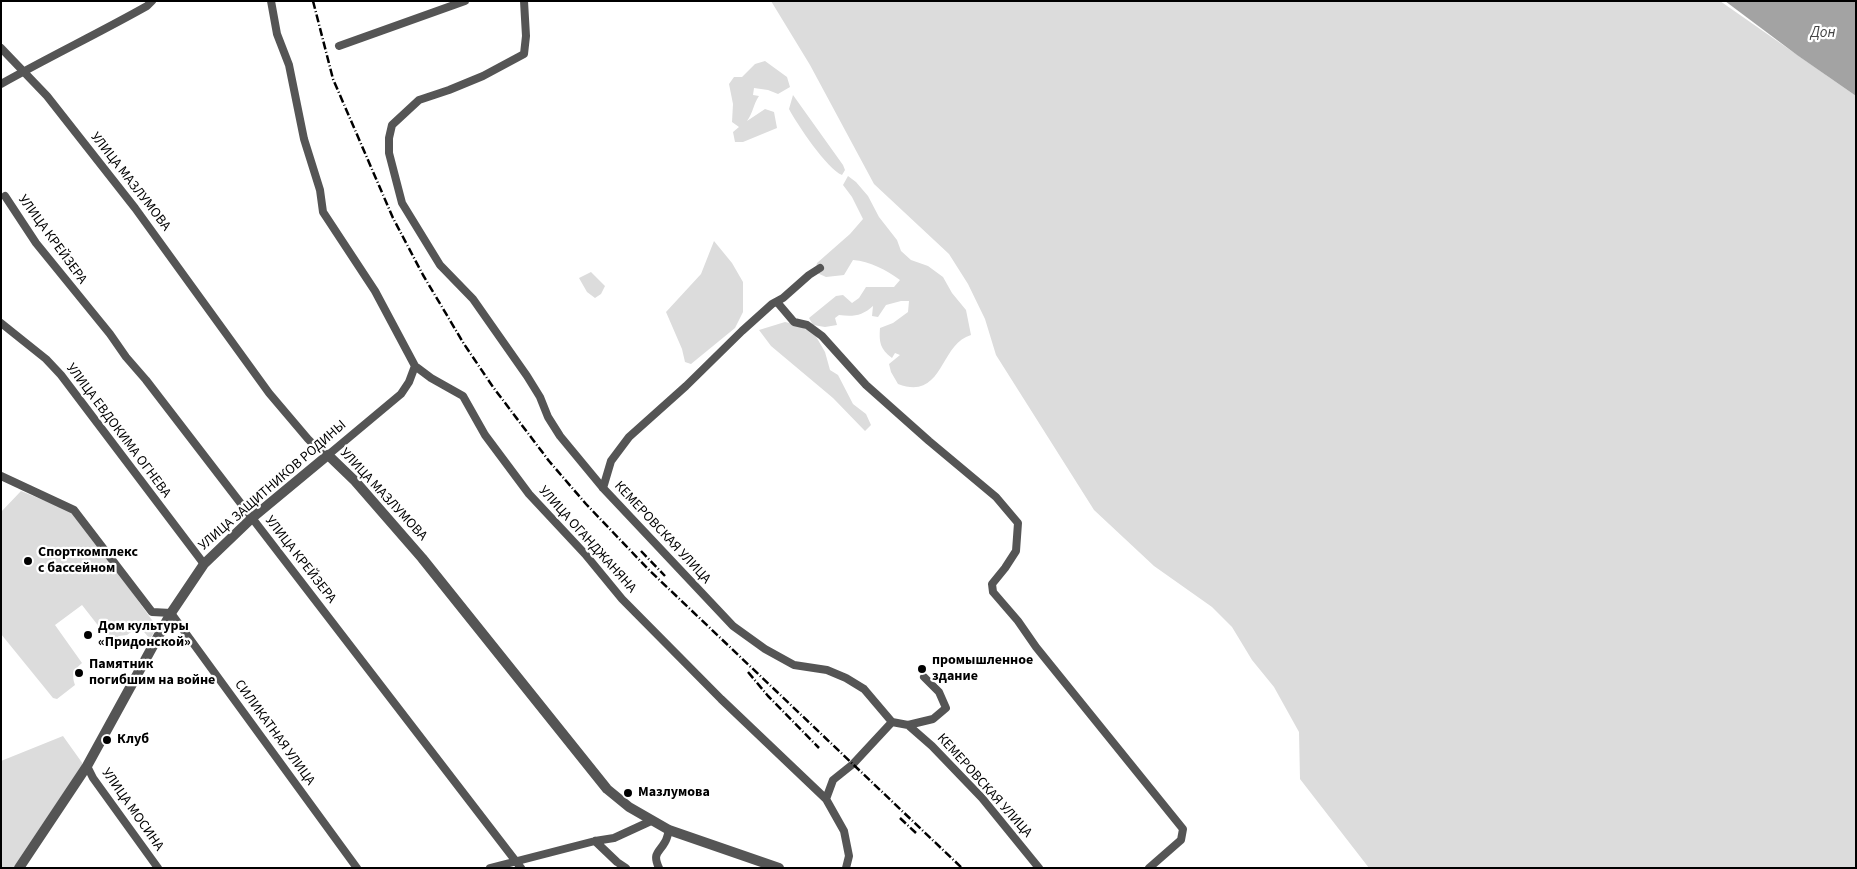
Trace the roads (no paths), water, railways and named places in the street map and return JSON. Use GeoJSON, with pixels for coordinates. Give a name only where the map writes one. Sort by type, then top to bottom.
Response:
{"type":"FeatureCollection","features":[{"type":"Feature","properties":{"kind":"street"},"geometry":{"type":"LineString","coordinates":[[1,84],[66,48],[91,38],[147,6],[152,1]]}},
{"type":"Feature","properties":{"kind":"street","name":"УЛИЦА ОГАНДЖАНЯНА"},"geometry":{"type":"LineString","coordinates":[[272,1],[277,34],[289,65],[304,139],[320,190],[323,212],[376,291],[414,366],[463,396],[485,435],[529,494],[585,554],[622,599],[721,699],[826,798],[844,831],[849,856],[846,868]]}},
{"type":"Feature","properties":{"kind":"street"},"geometry":{"type":"LineString","coordinates":[[338,46],[465,1]]}},
{"type":"Feature","properties":{"kind":"street","name":"КЕМЕРОВСКАЯ УЛИЦА"},"geometry":{"type":"LineString","coordinates":[[524,1],[526,36],[524,54],[483,76],[419,100],[392,125],[389,138],[389,153],[402,203],[440,264],[473,299],[526,376],[540,398],[548,418],[560,436],[603,488],[733,626],[765,648],[794,664],[827,670],[864,689],[892,722]]}},
{"type":"Feature","properties":{"kind":"street","name":"УЛИЦА МАЗЛУМОВА"},"geometry":{"type":"LineString","coordinates":[[1,48],[47,96],[135,208],[270,393],[308,439],[355,480],[422,558],[607,789],[629,807],[669,830],[779,868]]}},
{"type":"Feature","properties":{"kind":"street","name":"УЛИЦА КРЕЙЗЕРА"},"geometry":{"type":"LineString","coordinates":[[5,196],[36,243],[110,334],[126,358],[146,380],[519,865]]}},
{"type":"Feature","properties":{"kind":"street"},"geometry":{"type":"LineString","coordinates":[[603,488],[611,460],[629,437],[686,386],[742,331],[820,268]]}},
{"type":"Feature","properties":{"kind":"street"},"geometry":{"type":"LineString","coordinates":[[777,302],[794,322],[806,325],[822,336],[866,385],[996,497],[1018,523],[1016,551],[992,584],[992,592],[1018,621],[1036,647],[1183,829],[1181,840],[1149,868]]}},
{"type":"Feature","properties":{"kind":"street","name":"УЛИЦА ЕВДОКИМА ОГНЕВА"},"geometry":{"type":"LineString","coordinates":[[1,324],[46,359],[61,375],[204,564]]}},
{"type":"Feature","properties":{"kind":"street","name":"УЛИЦА ЗАЩИТНИКОВ РОДИНЫ"},"geometry":{"type":"LineString","coordinates":[[19,868],[87,766],[171,613],[204,564],[252,518],[401,394],[409,382],[414,366]]}},
{"type":"Feature","properties":{"kind":"street"},"geometry":{"type":"LineString","coordinates":[[1,476],[74,510],[152,612],[171,613]]}},
{"type":"Feature","properties":{"kind":"street","name":"СИЛИКАТНАЯ УЛИЦА"},"geometry":{"type":"LineString","coordinates":[[171,613],[357,868]]}},
{"type":"Feature","properties":{"kind":"street"},"geometry":{"type":"LineString","coordinates":[[826,798],[833,780],[851,766],[892,722],[908,725],[933,719],[946,708],[938,692],[924,677]]}},
{"type":"Feature","properties":{"kind":"street","name":"КЕМЕРОВСКАЯ УЛИЦА"},"geometry":{"type":"LineString","coordinates":[[908,725],[932,746],[982,798],[1040,868]]}},
{"type":"Feature","properties":{"kind":"street","name":"УЛИЦА МОСИНА"},"geometry":{"type":"LineString","coordinates":[[87,766],[93,778],[158,868]]}},
{"type":"Feature","properties":{"kind":"street"},"geometry":{"type":"LineString","coordinates":[[490,868],[519,865],[595,841],[614,838],[651,821]]}},
{"type":"Feature","properties":{"kind":"street"},"geometry":{"type":"LineString","coordinates":[[659,868],[655,860],[669,830]]}},
{"type":"Feature","properties":{"kind":"street"},"geometry":{"type":"LineString","coordinates":[[595,841],[626,868]]}},
{"type":"Feature","properties":{"kind":"water","name":"Дон"},"geometry":{"type":"Polygon","coordinates":[[[1725,1],[1856,1],[1856,96],[1797,55],[1725,1]]]}},
{"type":"Feature","properties":{"kind":"railway"},"geometry":{"type":"LineString","coordinates":[[313,1],[333,79],[393,218],[423,275],[464,344],[493,387],[549,461],[586,504],[649,570],[962,868]]}},
{"type":"Feature","properties":{"kind":"railway"},"geometry":{"type":"LineString","coordinates":[[641,551],[665,576]]}},
{"type":"Feature","properties":{"kind":"railway"},"geometry":{"type":"LineString","coordinates":[[748,672],[768,696],[819,748]]}},
{"type":"Feature","properties":{"kind":"railway"},"geometry":{"type":"LineString","coordinates":[[900,818],[916,833]]}},
{"type":"Feature","properties":{"kind":"place","name":"Спорткомплекс с бассейном"},"geometry":{"type":"Point","coordinates":[28,561]}},
{"type":"Feature","properties":{"kind":"place","name":"Дом культуры «Придонской»"},"geometry":{"type":"Point","coordinates":[88,635]}},
{"type":"Feature","properties":{"kind":"place","name":"промышленное здание"},"geometry":{"type":"Point","coordinates":[922,669]}},
{"type":"Feature","properties":{"kind":"place","name":"Памятник погибшим на войне"},"geometry":{"type":"Point","coordinates":[79,673]}},
{"type":"Feature","properties":{"kind":"place","name":"Клуб"},"geometry":{"type":"Point","coordinates":[107,740]}},
{"type":"Feature","properties":{"kind":"place","name":"Мазлумова"},"geometry":{"type":"Point","coordinates":[628,793]}}]}
